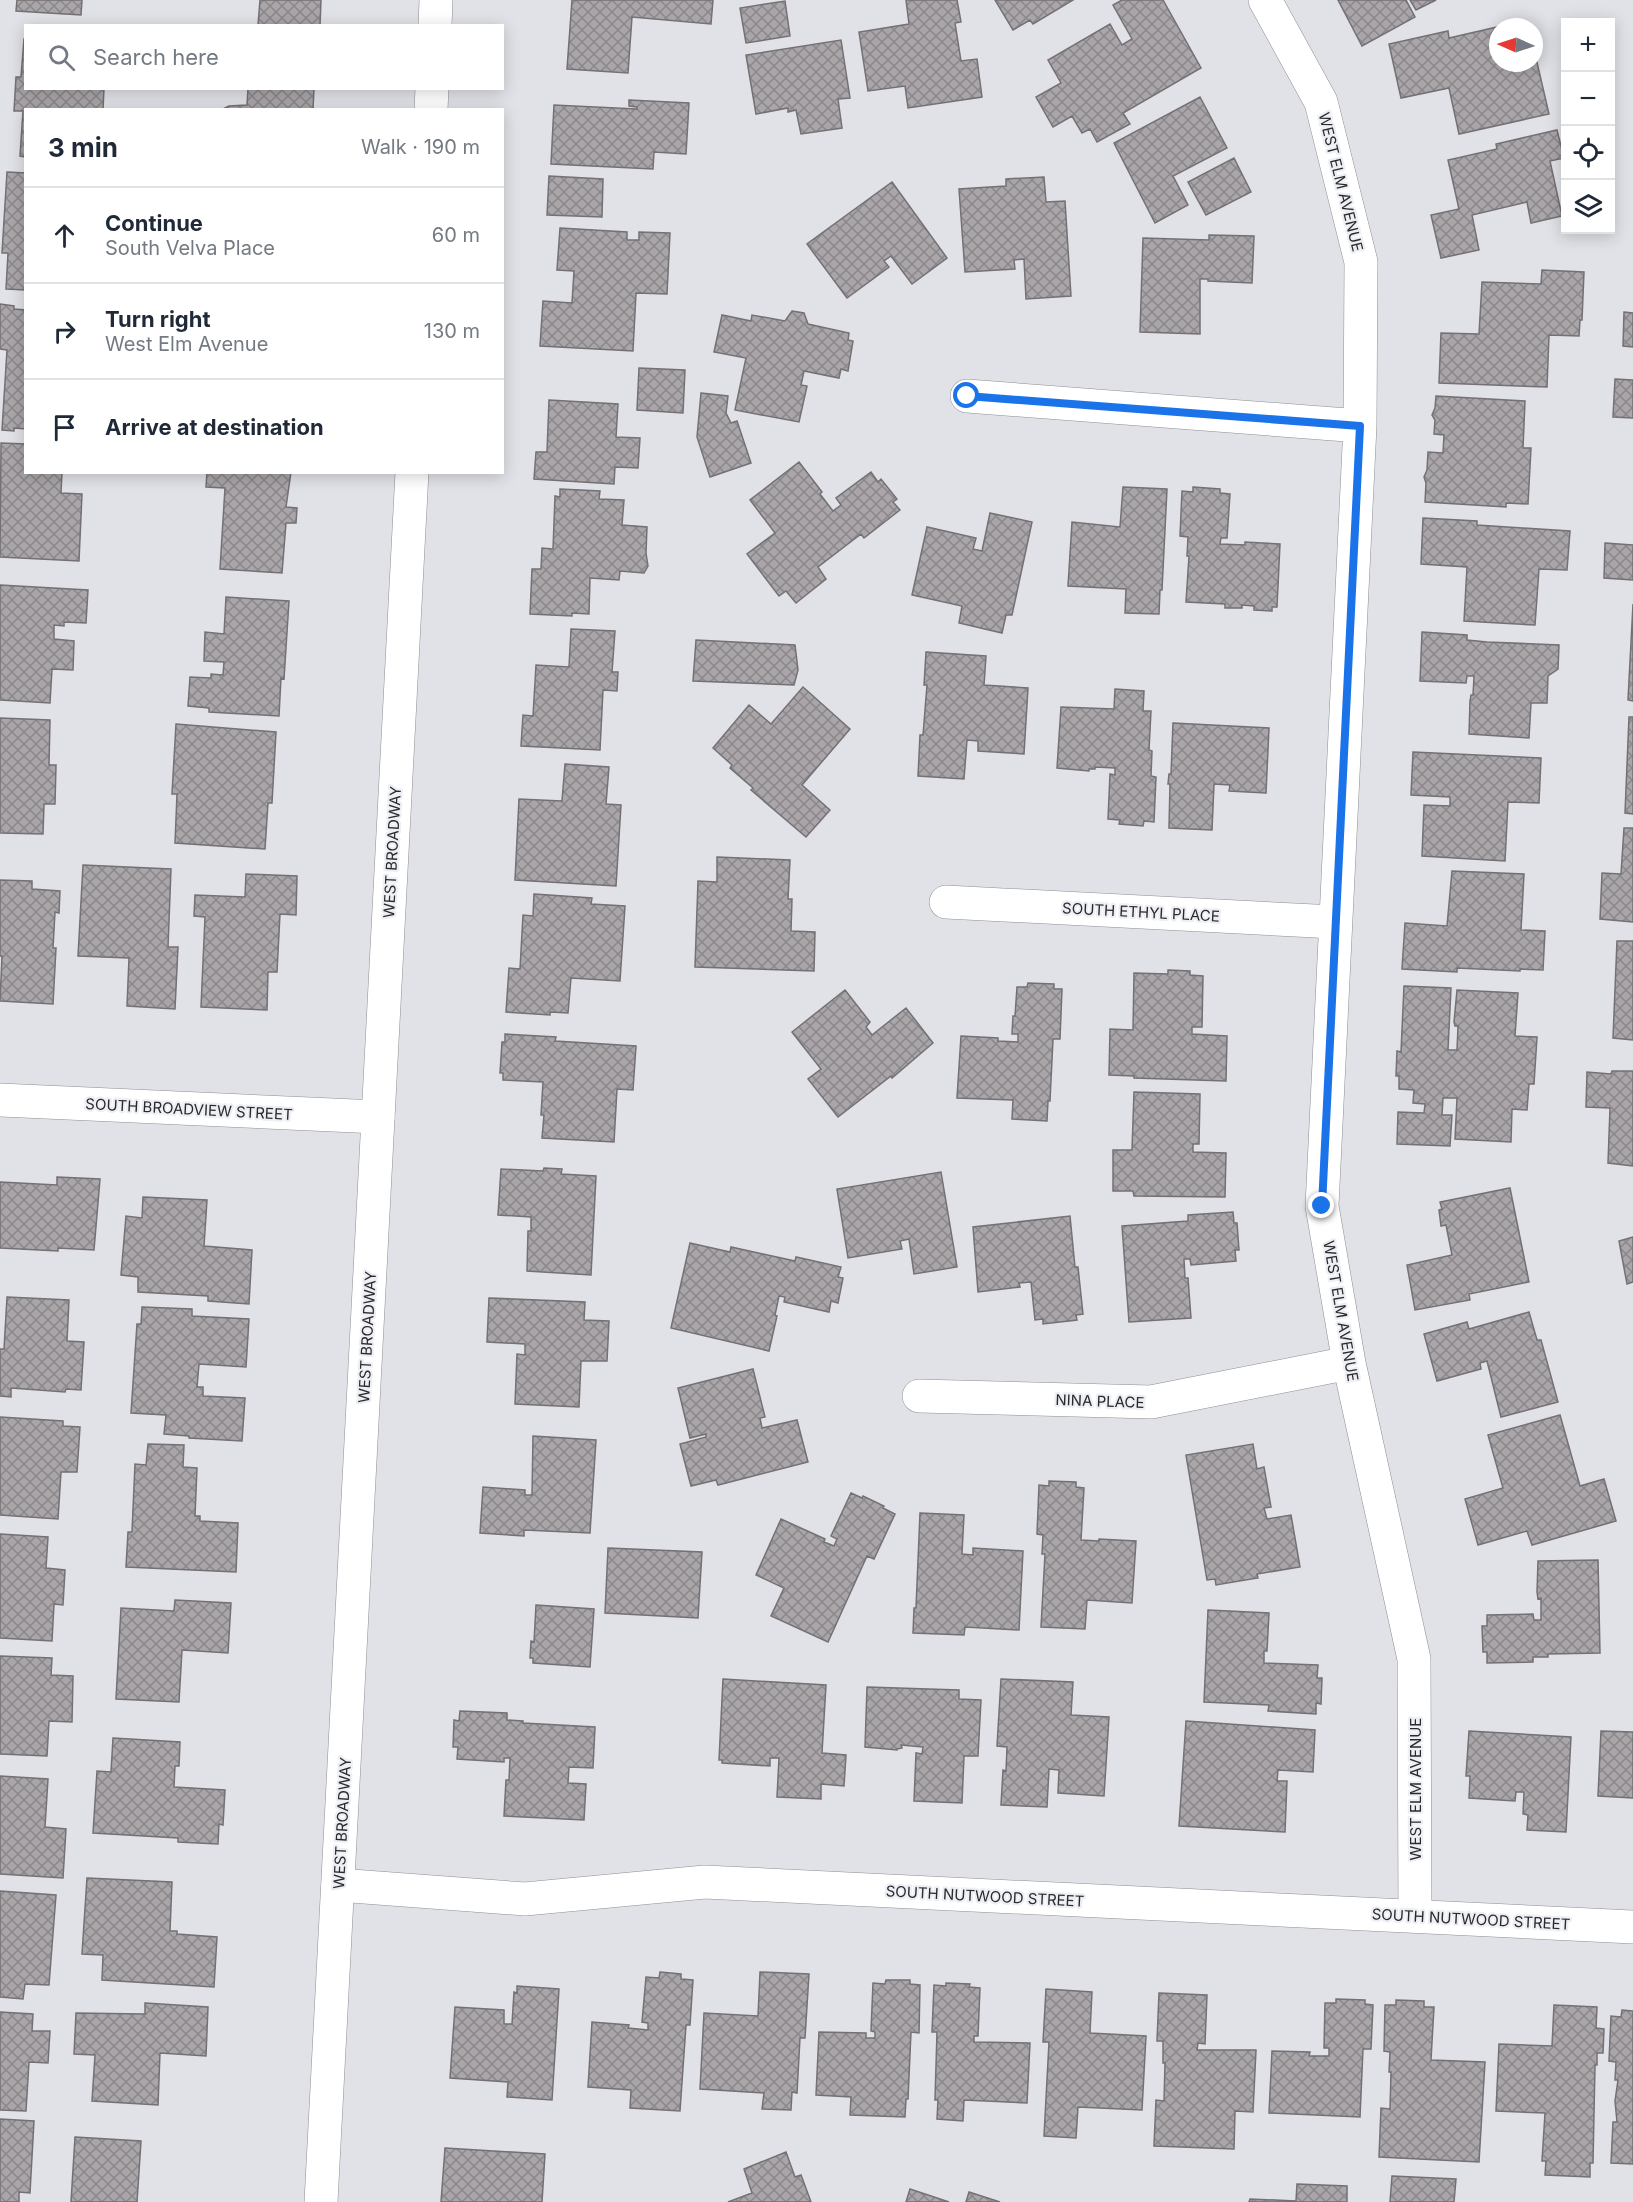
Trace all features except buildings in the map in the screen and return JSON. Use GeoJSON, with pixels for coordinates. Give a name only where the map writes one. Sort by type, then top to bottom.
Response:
{"type":"FeatureCollection","features":[{"type":"Feature","properties":{"kind":"street"},"geometry":{"type":"LineString","coordinates":[[435,24],[436,0]]}},
{"type":"Feature","properties":{"kind":"street","name":"WEST ELM AVENUE"},"geometry":{"type":"LineString","coordinates":[[1265,0],[1322,102],[1361,262],[1360,426],[1322,1206],[1348,1363],[1414,1659],[1416,1916]]}},
{"type":"Feature","properties":{"kind":"street"},"geometry":{"type":"LineString","coordinates":[[431,108],[432,90]]}},
{"type":"Feature","properties":{"kind":"street"},"geometry":{"type":"LineString","coordinates":[[967,396],[1360,426]]}},
{"type":"Feature","properties":{"kind":"street","name":"WEST BROADWAY"},"geometry":{"type":"LineString","coordinates":[[321,2202],[412,474]]}},
{"type":"Feature","properties":{"kind":"street","name":"SOUTH ETHYL PLACE"},"geometry":{"type":"LineString","coordinates":[[946,902],[1335,922]]}},
{"type":"Feature","properties":{"kind":"street","name":"SOUTH BROADVIEW STREET"},"geometry":{"type":"LineString","coordinates":[[0,1100],[378,1117]]}},
{"type":"Feature","properties":{"kind":"street","name":"NINA PLACE"},"geometry":{"type":"LineString","coordinates":[[919,1396],[1151,1402],[1348,1363]]}},
{"type":"Feature","properties":{"kind":"street","name":"SOUTH NUTWOOD STREET"},"geometry":{"type":"LineString","coordinates":[[338,1885],[525,1899],[705,1882],[1633,1927]]}},
{"type":"Feature","properties":{"kind":"route"},"geometry":{"type":"LineString","coordinates":[[967,396],[1360,426],[1322,1206]]}}]}
